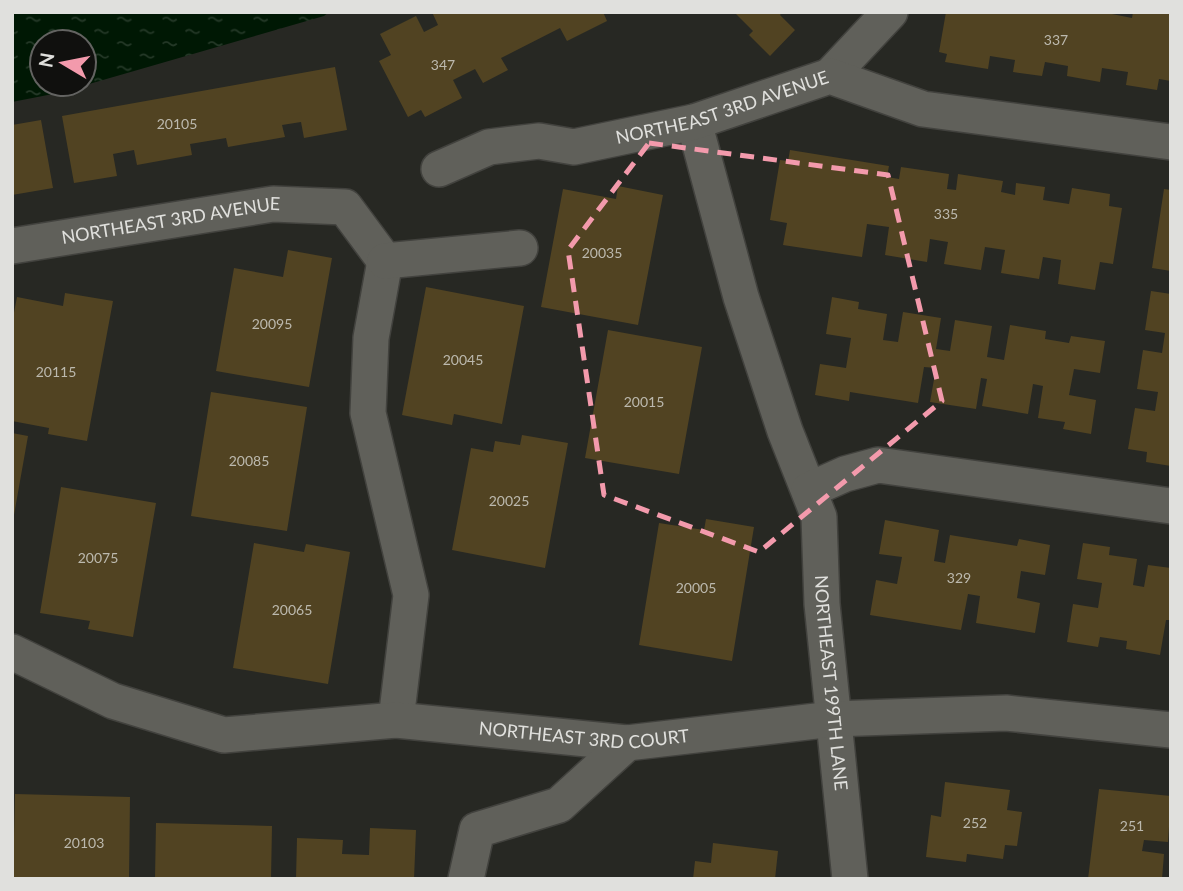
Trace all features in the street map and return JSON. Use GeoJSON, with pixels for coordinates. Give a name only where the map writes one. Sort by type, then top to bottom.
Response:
{"type":"FeatureCollection","features":[{"type":"Feature","properties":{"kind":"street"},"geometry":{"type":"LineString","coordinates":[[830,76],[890,12]]}},
{"type":"Feature","properties":{"kind":"street","name":"NORTHEAST 3RD AVENUE"},"geometry":{"type":"LineString","coordinates":[[439,169],[489,147],[540,141],[574,147],[694,122],[830,76],[923,109],[1171,142]]}},
{"type":"Feature","properties":{"kind":"street"},"geometry":{"type":"LineString","coordinates":[[694,122],[741,297],[785,431],[808,490],[845,474],[877,465],[1171,506]]}},
{"type":"Feature","properties":{"kind":"street","name":"NORTHEAST 3RD AVENUE"},"geometry":{"type":"LineString","coordinates":[[12,246],[273,204],[345,207],[386,261]]}},
{"type":"Feature","properties":{"kind":"street"},"geometry":{"type":"LineString","coordinates":[[396,720],[411,595],[368,413],[371,338],[386,261],[520,248]]}},
{"type":"Feature","properties":{"kind":"street","name":"NORTHEAST 199TH LANE"},"geometry":{"type":"LineString","coordinates":[[808,490],[799,533],[802,604],[849,879]]}},
{"type":"Feature","properties":{"kind":"street","name":"NORTHEAST 3RD COURT"},"geometry":{"type":"LineString","coordinates":[[12,652],[113,701],[224,735],[396,720],[627,743],[823,720],[1006,713],[1171,730]]}},
{"type":"Feature","properties":{"kind":"street"},"geometry":{"type":"LineString","coordinates":[[466,879],[477,831],[559,805],[627,743]]}},
{"type":"Feature","properties":{"kind":"highlighted area"},"geometry":{"type":"Polygon","coordinates":[[[649,143],[888,175],[942,401],[759,552],[604,495],[568,250],[649,143]]]}},
{"type":"Feature","properties":{"kind":"water"},"geometry":{"type":"Polygon","coordinates":[[[12,12],[329,12],[324,16],[98,81],[98,28],[28,28],[28,98],[32,98],[12,102],[12,12]]]}},
{"type":"Feature","properties":{"kind":"building"},"geometry":{"type":"Polygon","coordinates":[[[432,12],[603,12],[607,21],[567,41],[560,28],[501,58],[508,70],[483,83],[475,69],[453,80],[462,98],[425,117],[421,110],[408,117],[379,61],[391,55],[380,34],[416,16],[424,32],[438,25],[432,12]]]}},
{"type":"Feature","properties":{"kind":"building"},"geometry":{"type":"Polygon","coordinates":[[[734,12],[782,12],[780,15],[795,30],[770,56],[749,35],[753,31],[734,12]]]}},
{"type":"Feature","properties":{"kind":"building"},"geometry":{"type":"Polygon","coordinates":[[[946,12],[1113,12],[1112,14],[1132,18],[1133,12],[1171,12],[1171,81],[1159,79],[1157,90],[1126,85],[1128,72],[1102,68],[1100,82],[1067,76],[1068,66],[1045,62],[1042,76],[1013,72],[1015,60],[990,56],[988,69],[945,62],[947,54],[939,52],[946,12]]]}},
{"type":"Feature","properties":{"kind":"building"},"geometry":{"type":"Polygon","coordinates":[[[335,67],[347,130],[304,138],[301,122],[282,125],[285,137],[228,147],[226,138],[190,144],[192,155],[137,165],[134,150],[113,154],[117,176],[74,183],[62,116],[335,67]]]}},
{"type":"Feature","properties":{"kind":"building"},"geometry":{"type":"Polygon","coordinates":[[[41,120],[53,188],[12,195],[12,125],[41,120]]]}},
{"type":"Feature","properties":{"kind":"building"},"geometry":{"type":"Polygon","coordinates":[[[790,150],[889,166],[887,177],[899,179],[901,167],[949,174],[947,189],[956,190],[958,174],[1003,181],[1001,192],[1015,195],[1016,183],[1045,187],[1043,200],[1069,204],[1072,188],[1110,194],[1109,206],[1122,208],[1113,264],[1100,262],[1095,290],[1058,284],[1061,260],[1043,257],[1039,279],[1001,273],[1005,250],[985,247],[981,270],[944,264],[948,242],[930,239],[927,262],[885,255],[889,227],[867,224],[862,257],[783,245],[787,223],[770,220],[780,160],[788,161],[790,150]]]}},
{"type":"Feature","properties":{"kind":"building"},"geometry":{"type":"Polygon","coordinates":[[[618,186],[663,195],[638,325],[541,307],[563,189],[616,199],[618,186]]]}},
{"type":"Feature","properties":{"kind":"building"},"geometry":{"type":"Polygon","coordinates":[[[1164,189],[1171,190],[1171,271],[1152,268],[1164,189]]]}},
{"type":"Feature","properties":{"kind":"building"},"geometry":{"type":"Polygon","coordinates":[[[288,250],[332,258],[309,387],[216,371],[234,268],[283,277],[288,250]]]}},
{"type":"Feature","properties":{"kind":"building"},"geometry":{"type":"Polygon","coordinates":[[[426,287],[524,306],[502,424],[454,414],[452,425],[402,415],[426,287]]]}},
{"type":"Feature","properties":{"kind":"building"},"geometry":{"type":"Polygon","coordinates":[[[1151,291],[1171,294],[1171,466],[1146,462],[1147,452],[1128,449],[1135,408],[1155,411],[1158,392],[1137,389],[1143,350],[1162,353],[1165,333],[1145,330],[1151,291]]]}},
{"type":"Feature","properties":{"kind":"building"},"geometry":{"type":"Polygon","coordinates":[[[65,293],[113,301],[87,441],[48,434],[49,428],[12,421],[12,323],[17,297],[63,306],[65,293]]]}},
{"type":"Feature","properties":{"kind":"building"},"geometry":{"type":"Polygon","coordinates":[[[832,297],[859,302],[858,309],[887,314],[883,340],[898,342],[903,312],[941,318],[936,349],[950,351],[955,320],[992,326],[987,357],[1004,360],[1010,325],[1046,331],[1045,339],[1069,343],[1071,336],[1105,341],[1100,373],[1074,369],[1069,395],[1096,400],[1091,434],[1063,429],[1065,422],[1038,418],[1043,386],[1033,384],[1028,414],[982,406],[987,379],[981,378],[976,409],[930,402],[936,368],[924,367],[918,403],[850,392],[849,401],[815,395],[820,364],[846,368],[851,338],[826,334],[832,297]]]}},
{"type":"Feature","properties":{"kind":"building"},"geometry":{"type":"Polygon","coordinates":[[[608,330],[702,347],[679,474],[585,458],[608,330]]]}},
{"type":"Feature","properties":{"kind":"building"},"geometry":{"type":"Polygon","coordinates":[[[211,392],[307,407],[287,531],[191,516],[211,392]]]}},
{"type":"Feature","properties":{"kind":"building"},"geometry":{"type":"Polygon","coordinates":[[[12,433],[28,436],[14,515],[12,515],[12,433]]]}},
{"type":"Feature","properties":{"kind":"building"},"geometry":{"type":"Polygon","coordinates":[[[522,435],[568,443],[545,568],[452,550],[471,448],[493,452],[495,441],[520,445],[522,435]]]}},
{"type":"Feature","properties":{"kind":"building"},"geometry":{"type":"Polygon","coordinates":[[[61,487],[156,503],[133,637],[88,629],[90,621],[40,613],[61,487]]]}},
{"type":"Feature","properties":{"kind":"building"},"geometry":{"type":"Polygon","coordinates":[[[706,519],[754,527],[732,661],[639,645],[659,523],[704,530],[706,519]]]}},
{"type":"Feature","properties":{"kind":"building"},"geometry":{"type":"Polygon","coordinates":[[[885,520],[939,530],[934,561],[945,563],[950,535],[1017,546],[1019,539],[1050,545],[1045,575],[1021,571],[1017,598],[1040,603],[1035,633],[976,623],[980,596],[968,594],[961,630],[870,615],[876,580],[897,584],[902,557],[879,554],[885,520]]]}},
{"type":"Feature","properties":{"kind":"building"},"geometry":{"type":"Polygon","coordinates":[[[254,543],[304,552],[306,544],[350,552],[328,684],[233,668],[254,543]]]}},
{"type":"Feature","properties":{"kind":"building"},"geometry":{"type":"Polygon","coordinates":[[[1083,543],[1110,547],[1109,555],[1137,559],[1133,585],[1144,587],[1148,565],[1171,568],[1171,620],[1166,620],[1160,655],[1126,649],[1127,641],[1100,637],[1098,647],[1067,642],[1073,604],[1098,608],[1102,583],[1077,579],[1083,543]]]}},
{"type":"Feature","properties":{"kind":"building"},"geometry":{"type":"Polygon","coordinates":[[[945,782],[1010,790],[1007,810],[1022,812],[1017,846],[1005,845],[1003,859],[967,854],[966,862],[926,857],[931,815],[941,817],[945,782]]]}},
{"type":"Feature","properties":{"kind":"building"},"geometry":{"type":"Polygon","coordinates":[[[1099,789],[1171,796],[1168,842],[1144,840],[1142,851],[1164,854],[1162,879],[1088,879],[1099,789]]]}},
{"type":"Feature","properties":{"kind":"building"},"geometry":{"type":"Polygon","coordinates":[[[15,794],[130,797],[129,879],[13,878],[15,794]]]}},
{"type":"Feature","properties":{"kind":"building"},"geometry":{"type":"Polygon","coordinates":[[[156,823],[272,826],[271,879],[155,879],[156,823]]]}},
{"type":"Feature","properties":{"kind":"building"},"geometry":{"type":"Polygon","coordinates":[[[370,828],[416,830],[414,879],[296,879],[297,838],[343,840],[342,854],[369,855],[370,828]]]}},
{"type":"Feature","properties":{"kind":"building"},"geometry":{"type":"Polygon","coordinates":[[[713,843],[778,851],[775,879],[693,879],[695,861],[711,863],[713,843]]]}}]}
